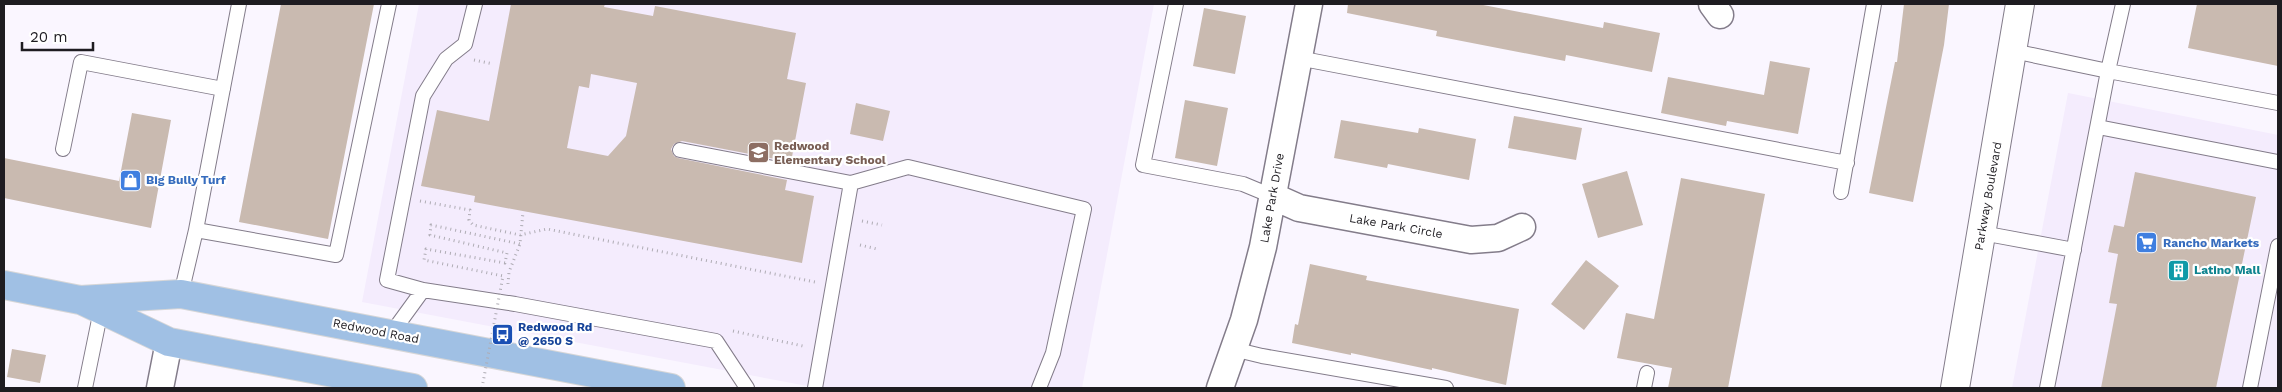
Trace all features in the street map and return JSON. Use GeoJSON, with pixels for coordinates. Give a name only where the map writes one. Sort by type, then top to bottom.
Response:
{"type":"FeatureCollection","features":[{"type":"Feature","properties":{"kind":"main road","name":"Redwood Road"},"geometry":{"type":"LineString","coordinates":[[4,285],[90,305],[169,342],[413,388]]}},
{"type":"Feature","properties":{"kind":"main road","name":"Redwood Road"},"geometry":{"type":"LineString","coordinates":[[90,305],[181,294],[671,388]]}},
{"type":"Feature","properties":{"kind":"street","name":"Lake Park Drive"},"geometry":{"type":"LineString","coordinates":[[1220,388],[1254,286],[1309,4]]}},
{"type":"Feature","properties":{"kind":"street","name":"Parkway Boulevard"},"geometry":{"type":"LineString","coordinates":[[1955,388],[2020,4]]}},
{"type":"Feature","properties":{"kind":"street","name":"Lake Park Circle"},"geometry":{"type":"LineString","coordinates":[[1272,196],[1299,208],[1471,240],[1498,238],[1522,227]]}},
{"type":"Feature","properties":{"kind":"street"},"geometry":{"type":"LineString","coordinates":[[160,388],[169,342]]}},
{"type":"Feature","properties":{"kind":"lane"},"geometry":{"type":"LineString","coordinates":[[181,294],[196,230],[239,4]]}},
{"type":"Feature","properties":{"kind":"lane"},"geometry":{"type":"LineString","coordinates":[[196,230],[336,255],[389,4]]}},
{"type":"Feature","properties":{"kind":"lane"},"geometry":{"type":"LineString","coordinates":[[475,4],[465,44],[446,59],[423,96],[387,280],[423,290],[515,304],[716,341],[747,388]]}},
{"type":"Feature","properties":{"kind":"lane"},"geometry":{"type":"LineString","coordinates":[[1176,4],[1143,165],[1243,184],[1272,196]]}},
{"type":"Feature","properties":{"kind":"lane"},"geometry":{"type":"LineString","coordinates":[[1841,192],[1874,4]]}},
{"type":"Feature","properties":{"kind":"lane"},"geometry":{"type":"LineString","coordinates":[[2047,388],[2108,71],[2123,4]]}},
{"type":"Feature","properties":{"kind":"lane"},"geometry":{"type":"LineString","coordinates":[[2013,51],[2278,103]]}},
{"type":"Feature","properties":{"kind":"lane"},"geometry":{"type":"LineString","coordinates":[[1298,58],[1846,163]]}},
{"type":"Feature","properties":{"kind":"lane"},"geometry":{"type":"LineString","coordinates":[[62,149],[81,62],[223,89]]}},
{"type":"Feature","properties":{"kind":"lane"},"geometry":{"type":"LineString","coordinates":[[2098,127],[2278,162]]}},
{"type":"Feature","properties":{"kind":"lane"},"geometry":{"type":"LineString","coordinates":[[680,150],[851,183],[908,167],[1084,209],[1053,353],[1039,388]]}},
{"type":"Feature","properties":{"kind":"lane"},"geometry":{"type":"LineString","coordinates":[[816,388],[851,183]]}},
{"type":"Feature","properties":{"kind":"lane"},"geometry":{"type":"LineString","coordinates":[[1982,232],[2074,250]]}},
{"type":"Feature","properties":{"kind":"lane"},"geometry":{"type":"LineString","coordinates":[[2250,388],[2278,246]]}},
{"type":"Feature","properties":{"kind":"lane"},"geometry":{"type":"LineString","coordinates":[[391,334],[423,290]]}},
{"type":"Feature","properties":{"kind":"lane"},"geometry":{"type":"LineString","coordinates":[[85,388],[90,305]]}},
{"type":"Feature","properties":{"kind":"lane"},"geometry":{"type":"LineString","coordinates":[[1234,349],[1262,356],[1446,388]]}},
{"type":"Feature","properties":{"kind":"lane"},"geometry":{"type":"LineString","coordinates":[[1644,388],[1647,373]]}},
{"type":"Feature","properties":{"kind":"path"},"geometry":{"type":"LineString","coordinates":[[419,201],[470,210],[469,220],[473,225],[520,235],[547,229],[816,282]]}},
{"type":"Feature","properties":{"kind":"path"},"geometry":{"type":"LineString","coordinates":[[507,289],[509,272],[520,244],[523,212]]}},
{"type":"Feature","properties":{"kind":"path"},"geometry":{"type":"LineString","coordinates":[[857,220],[882,225]]}},
{"type":"Feature","properties":{"kind":"path"},"geometry":{"type":"LineString","coordinates":[[482,388],[503,276],[424,260],[426,249],[505,263],[507,253],[430,235],[432,225],[520,244]]}},
{"type":"Feature","properties":{"kind":"path"},"geometry":{"type":"LineString","coordinates":[[852,244],[877,249]]}},
{"type":"Feature","properties":{"kind":"path"},"geometry":{"type":"LineString","coordinates":[[727,330],[803,346]]}},
{"type":"Feature","properties":{"kind":"shaded area","name":"Redwood Elementary School"},"geometry":{"type":"Polygon","coordinates":[[[419,4],[1154,4],[1082,388],[818,388],[362,302],[419,4]]]}},
{"type":"Feature","properties":{"kind":"shaded area"},"geometry":{"type":"Polygon","coordinates":[[[2068,93],[2278,135],[2278,388],[2012,388],[2068,93]]]}},
{"type":"Feature","properties":{"kind":"building"},"geometry":{"type":"Polygon","coordinates":[[[281,4],[374,4],[328,239],[239,222],[281,4]]]}},
{"type":"Feature","properties":{"kind":"building"},"geometry":{"type":"Polygon","coordinates":[[[511,4],[605,4],[604,7],[653,16],[655,6],[796,33],[787,79],[806,83],[791,162],[682,141],[674,144],[671,149],[674,156],[678,158],[787,180],[785,190],[814,196],[802,263],[474,202],[475,196],[421,186],[437,110],[489,121],[511,4]],[[591,74],[589,88],[579,86],[567,148],[608,156],[626,136],[637,83],[591,74]]]}},
{"type":"Feature","properties":{"kind":"building"},"geometry":{"type":"Polygon","coordinates":[[[1348,4],[1478,4],[1603,28],[1604,22],[1660,33],[1652,72],[1566,55],[1565,61],[1436,36],[1437,31],[1347,13],[1348,4]]]}},
{"type":"Feature","properties":{"kind":"building"},"geometry":{"type":"Polygon","coordinates":[[[1904,4],[1949,4],[1944,45],[1913,202],[1869,193],[1895,62],[1897,62],[1904,4]]]}},
{"type":"Feature","properties":{"kind":"building"},"geometry":{"type":"Polygon","coordinates":[[[2197,4],[2278,4],[2278,66],[2188,48],[2197,4]]]}},
{"type":"Feature","properties":{"kind":"building"},"geometry":{"type":"Polygon","coordinates":[[[1204,8],[1246,16],[1235,74],[1193,66],[1204,8]]]}},
{"type":"Feature","properties":{"kind":"building"},"geometry":{"type":"Polygon","coordinates":[[[1770,61],[1810,68],[1798,134],[1727,121],[1726,126],[1661,113],[1668,77],[1764,95],[1770,61]]]}},
{"type":"Feature","properties":{"kind":"building"},"geometry":{"type":"Polygon","coordinates":[[[1185,100],[1228,108],[1217,166],[1175,158],[1185,100]]]}},
{"type":"Feature","properties":{"kind":"building"},"geometry":{"type":"Polygon","coordinates":[[[856,103],[890,111],[883,141],[850,134],[856,103]]]}},
{"type":"Feature","properties":{"kind":"building"},"geometry":{"type":"Polygon","coordinates":[[[132,113],[171,120],[151,228],[4,198],[4,158],[119,181],[132,113]]]}},
{"type":"Feature","properties":{"kind":"building"},"geometry":{"type":"Polygon","coordinates":[[[1514,116],[1582,128],[1576,160],[1508,148],[1514,116]]]}},
{"type":"Feature","properties":{"kind":"building"},"geometry":{"type":"Polygon","coordinates":[[[1341,120],[1418,133],[1419,128],[1476,139],[1469,180],[1388,164],[1387,168],[1334,158],[1341,120]]]}},
{"type":"Feature","properties":{"kind":"building"},"geometry":{"type":"Polygon","coordinates":[[[1627,171],[1643,225],[1598,238],[1582,184],[1627,171]]]}},
{"type":"Feature","properties":{"kind":"building","name":"Latino Mall"},"geometry":{"type":"Polygon","coordinates":[[[2135,172],[2256,197],[2216,388],[2101,388],[2117,304],[2109,303],[2118,254],[2108,252],[2114,225],[2124,227],[2135,172]]]}},
{"type":"Feature","properties":{"kind":"building"},"geometry":{"type":"Polygon","coordinates":[[[1681,178],[1765,194],[1728,388],[1668,388],[1672,368],[1617,358],[1626,313],[1654,319],[1681,178]]]}},
{"type":"Feature","properties":{"kind":"building"},"geometry":{"type":"Polygon","coordinates":[[[1586,260],[1619,286],[1584,330],[1551,304],[1586,260]]]}},
{"type":"Feature","properties":{"kind":"building"},"geometry":{"type":"Polygon","coordinates":[[[1310,264],[1367,276],[1366,280],[1519,309],[1506,385],[1432,368],[1432,370],[1292,343],[1295,324],[1298,325],[1310,264]]]}},
{"type":"Feature","properties":{"kind":"building"},"geometry":{"type":"Polygon","coordinates":[[[12,349],[46,355],[40,383],[7,377],[12,349]]]}},
{"type":"Feature","properties":{"kind":"place","name":"Redwood Elementary School"},"geometry":{"type":"Point","coordinates":[758,153]}},
{"type":"Feature","properties":{"kind":"place","name":"Big Bully Turf"},"geometry":{"type":"Point","coordinates":[130,180]}},
{"type":"Feature","properties":{"kind":"place","name":"Rancho Markets"},"geometry":{"type":"Point","coordinates":[2147,243]}},
{"type":"Feature","properties":{"kind":"place","name":"Latino Mall"},"geometry":{"type":"Point","coordinates":[2178,270]}},
{"type":"Feature","properties":{"kind":"place","name":"Redwood Rd @ 2650 S"},"geometry":{"type":"Point","coordinates":[502,334]}}]}
